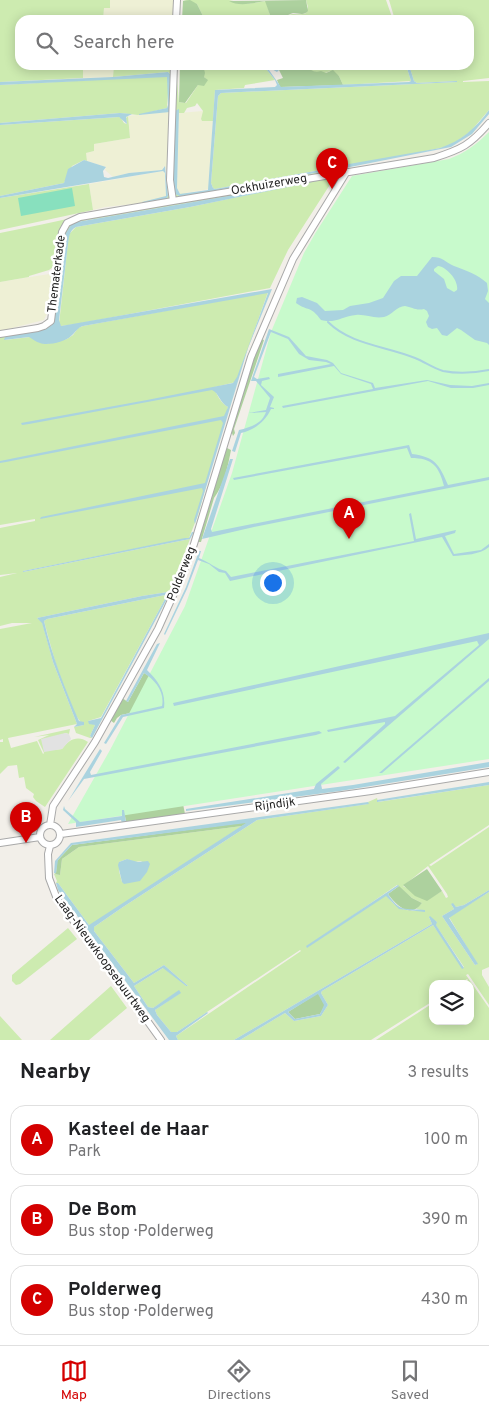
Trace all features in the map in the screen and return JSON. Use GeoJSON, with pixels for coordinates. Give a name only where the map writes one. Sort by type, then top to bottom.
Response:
{"type":"FeatureCollection","features":[{"type":"Feature","properties":{"kind":"street"},"geometry":{"type":"LineString","coordinates":[[176,15],[177,0]]}},
{"type":"Feature","properties":{"kind":"street"},"geometry":{"type":"LineString","coordinates":[[173,202],[170,180],[174,70]]}},
{"type":"Feature","properties":{"kind":"street","name":"Ockhuizerweg"},"geometry":{"type":"LineString","coordinates":[[173,202],[434,158],[459,150],[476,138],[489,123]]}},
{"type":"Feature","properties":{"kind":"street","name":"Polderweg"},"geometry":{"type":"LineString","coordinates":[[50,825],[53,806],[95,742],[158,629],[194,544],[251,357],[293,259],[346,173]]}},
{"type":"Feature","properties":{"kind":"street","name":"Thematerkade"},"geometry":{"type":"LineString","coordinates":[[0,334],[38,328],[51,321],[62,232],[67,223],[80,217],[173,202]]}},
{"type":"Feature","properties":{"kind":"street","name":"Rijndijk"},"geometry":{"type":"LineString","coordinates":[[61,834],[352,794],[489,772]]}},
{"type":"Feature","properties":{"kind":"street"},"geometry":{"type":"LineString","coordinates":[[50,825],[55,826],[61,834],[58,843],[50,846],[46,845],[40,837],[41,830],[50,825]]}},
{"type":"Feature","properties":{"kind":"street"},"geometry":{"type":"LineString","coordinates":[[0,843],[40,837]]}},
{"type":"Feature","properties":{"kind":"street","name":"Laag-Nieuwkoopsebuurtweg"},"geometry":{"type":"LineString","coordinates":[[50,846],[48,854],[49,878],[57,899],[161,1040]]}},
{"type":"Feature","properties":{"kind":"green space"},"geometry":{"type":"Polygon","coordinates":[[[0,0],[110,0],[110,8],[104,8],[103,15],[15,15],[15,70],[83,70],[83,78],[0,82],[0,0]]]}},
{"type":"Feature","properties":{"kind":"green space"},"geometry":{"type":"Polygon","coordinates":[[[110,0],[175,0],[174,15],[103,15],[104,8],[110,8],[110,0]]]}},
{"type":"Feature","properties":{"kind":"green space"},"geometry":{"type":"Polygon","coordinates":[[[183,0],[229,0],[247,4],[266,1],[270,15],[202,15],[197,4],[183,0]]]}},
{"type":"Feature","properties":{"kind":"green space"},"geometry":{"type":"Polygon","coordinates":[[[190,0],[197,4],[202,15],[182,15],[183,1],[190,0]]]}},
{"type":"Feature","properties":{"kind":"green space"},"geometry":{"type":"Polygon","coordinates":[[[306,0],[386,0],[391,15],[288,15],[306,13],[308,7],[306,0]]]}},
{"type":"Feature","properties":{"kind":"green space"},"geometry":{"type":"Polygon","coordinates":[[[306,0],[308,11],[303,14],[270,15],[265,1],[242,4],[229,1],[306,0]]]}},
{"type":"Feature","properties":{"kind":"green space"},"geometry":{"type":"Polygon","coordinates":[[[389,0],[489,0],[489,78],[463,82],[489,81],[489,110],[470,132],[451,145],[333,170],[340,169],[288,250],[270,288],[76,324],[61,326],[59,324],[69,238],[52,325],[45,329],[6,337],[5,340],[30,337],[45,344],[67,339],[78,328],[83,326],[268,292],[236,382],[215,387],[219,398],[228,407],[198,515],[189,538],[23,571],[190,539],[169,594],[168,592],[142,596],[37,618],[42,622],[53,662],[77,724],[8,738],[11,748],[37,741],[43,754],[38,740],[49,735],[34,737],[70,729],[69,734],[65,733],[52,750],[62,749],[74,739],[88,742],[45,807],[36,801],[33,797],[34,794],[26,788],[24,777],[19,778],[17,765],[8,766],[0,774],[0,742],[3,742],[3,739],[0,740],[0,629],[32,623],[12,623],[0,626],[0,577],[17,573],[0,575],[0,528],[35,521],[35,519],[0,525],[0,331],[42,324],[48,318],[53,267],[29,277],[0,282],[0,233],[166,199],[168,195],[167,171],[171,75],[168,72],[113,77],[114,70],[176,70],[179,104],[179,102],[186,103],[198,85],[207,80],[204,77],[203,70],[267,70],[275,80],[245,85],[244,88],[215,90],[213,121],[202,121],[203,111],[197,103],[195,106],[187,108],[184,113],[179,113],[179,110],[173,181],[175,194],[206,193],[326,171],[326,169],[213,188],[211,183],[218,96],[221,93],[457,82],[417,83],[414,81],[411,70],[474,70],[474,15],[394,15],[389,0]],[[306,183],[77,222],[71,225],[69,234],[76,227],[190,207],[306,183]]]}},
{"type":"Feature","properties":{"kind":"green space"},"geometry":{"type":"Polygon","coordinates":[[[83,70],[114,70],[113,77],[83,78],[83,70]]]}},
{"type":"Feature","properties":{"kind":"green space"},"geometry":{"type":"Polygon","coordinates":[[[180,70],[204,70],[204,77],[208,80],[204,86],[198,85],[185,103],[179,102],[180,70]]]}},
{"type":"Feature","properties":{"kind":"green space"},"geometry":{"type":"Polygon","coordinates":[[[279,70],[311,70],[326,73],[333,70],[339,76],[343,85],[280,87],[277,80],[283,78],[279,70]]]}},
{"type":"Feature","properties":{"kind":"green space"},"geometry":{"type":"Polygon","coordinates":[[[310,70],[408,70],[411,81],[343,85],[339,76],[330,71],[319,73],[310,70]]]}},
{"type":"Feature","properties":{"kind":"green space"},"geometry":{"type":"Polygon","coordinates":[[[166,76],[169,78],[167,108],[138,115],[120,113],[0,123],[0,85],[166,76]]]}},
{"type":"Feature","properties":{"kind":"green space"},"geometry":{"type":"Polygon","coordinates":[[[203,111],[202,121],[213,121],[209,189],[180,194],[177,188],[179,113],[203,111]]]}},
{"type":"Feature","properties":{"kind":"green space"},"geometry":{"type":"Polygon","coordinates":[[[170,112],[167,171],[164,166],[162,170],[129,173],[113,177],[105,170],[106,167],[87,161],[86,153],[94,151],[94,144],[130,138],[128,116],[170,112]]]}},
{"type":"Feature","properties":{"kind":"green space"},"geometry":{"type":"Polygon","coordinates":[[[128,116],[130,138],[94,144],[94,151],[86,153],[87,161],[84,160],[72,166],[64,183],[0,196],[0,125],[119,117],[127,124],[126,118],[128,116]]]}},
{"type":"Feature","properties":{"kind":"green space"},"geometry":{"type":"Polygon","coordinates":[[[489,132],[489,759],[68,824],[110,750],[185,606],[232,473],[271,332],[304,253],[316,232],[352,176],[449,159],[470,148],[489,132]]]}},
{"type":"Feature","properties":{"kind":"green space"},"geometry":{"type":"Polygon","coordinates":[[[163,171],[165,173],[166,196],[164,198],[134,205],[105,207],[93,210],[89,184],[163,171]]]}},
{"type":"Feature","properties":{"kind":"green space"},"geometry":{"type":"Polygon","coordinates":[[[89,184],[93,210],[0,230],[0,198],[89,184]]]}},
{"type":"Feature","properties":{"kind":"green space"},"geometry":{"type":"Polygon","coordinates":[[[72,188],[75,206],[21,216],[18,198],[72,188]]]}},
{"type":"Feature","properties":{"kind":"green space"},"geometry":{"type":"Polygon","coordinates":[[[52,275],[50,307],[44,320],[0,331],[0,282],[52,275]]]}},
{"type":"Feature","properties":{"kind":"green space"},"geometry":{"type":"Polygon","coordinates":[[[261,339],[264,340],[233,436],[231,430],[261,339]]]}},
{"type":"Feature","properties":{"kind":"green space"},"geometry":{"type":"Polygon","coordinates":[[[227,448],[231,450],[225,475],[214,498],[201,542],[197,542],[212,498],[213,489],[227,448]]]}},
{"type":"Feature","properties":{"kind":"green space"},"geometry":{"type":"Polygon","coordinates":[[[165,595],[165,599],[101,717],[88,721],[95,725],[90,736],[92,738],[76,733],[74,727],[84,725],[78,718],[66,693],[44,621],[165,595]]]}},
{"type":"Feature","properties":{"kind":"green space"},"geometry":{"type":"Polygon","coordinates":[[[144,673],[154,679],[162,706],[121,715],[114,723],[110,720],[122,698],[128,702],[144,673]]]}},
{"type":"Feature","properties":{"kind":"green space"},"geometry":{"type":"Polygon","coordinates":[[[489,785],[489,825],[429,865],[431,866],[489,827],[489,890],[464,905],[456,907],[451,904],[454,909],[442,916],[475,965],[477,964],[449,917],[489,892],[489,967],[482,970],[482,975],[489,987],[489,1005],[474,980],[468,974],[466,975],[469,980],[429,980],[429,1004],[371,1040],[240,1040],[285,1013],[294,1021],[321,1016],[328,1005],[321,993],[322,991],[433,925],[463,968],[435,924],[437,922],[429,917],[432,924],[234,1040],[178,1040],[176,1036],[301,951],[177,1032],[171,1032],[155,1010],[180,993],[179,991],[153,1008],[148,1007],[134,986],[166,968],[188,986],[164,965],[134,983],[94,931],[94,927],[257,820],[368,804],[368,802],[377,798],[378,802],[489,785]],[[428,866],[403,886],[427,900],[442,891],[446,898],[448,897],[428,866]],[[397,885],[307,947],[386,895],[394,904],[403,909],[425,911],[416,909],[422,903],[412,898],[397,885]]]}},
{"type":"Feature","properties":{"kind":"green space"},"geometry":{"type":"Polygon","coordinates":[[[183,804],[185,814],[126,822],[124,810],[183,804]]]}},
{"type":"Feature","properties":{"kind":"green space"},"geometry":{"type":"Polygon","coordinates":[[[247,823],[242,826],[79,847],[62,859],[60,875],[54,874],[56,873],[57,861],[72,845],[247,823]]]}},
{"type":"Feature","properties":{"kind":"green space"},"geometry":{"type":"Polygon","coordinates":[[[242,826],[89,925],[58,883],[56,883],[54,874],[60,875],[62,859],[79,847],[242,826]],[[127,859],[119,862],[122,882],[142,861],[134,862],[127,859]]]}},
{"type":"Feature","properties":{"kind":"green space"},"geometry":{"type":"Polygon","coordinates":[[[427,869],[442,891],[427,901],[415,896],[403,885],[427,869]]]}},
{"type":"Feature","properties":{"kind":"green space"},"geometry":{"type":"Polygon","coordinates":[[[399,886],[412,898],[422,903],[413,910],[408,910],[395,903],[388,894],[399,886]]]}},
{"type":"Feature","properties":{"kind":"green space"},"geometry":{"type":"Polygon","coordinates":[[[68,928],[77,939],[20,984],[16,985],[12,981],[12,975],[68,928]]]}},
{"type":"Feature","properties":{"kind":"green space"},"geometry":{"type":"Polygon","coordinates":[[[111,986],[127,1008],[89,1040],[50,1040],[111,986]]]}},
{"type":"Feature","properties":{"kind":"green space"},"geometry":{"type":"Polygon","coordinates":[[[474,986],[489,1008],[489,1040],[376,1040],[429,1006],[429,1025],[474,1025],[474,986]]]}},
{"type":"Feature","properties":{"kind":"green space"},"geometry":{"type":"Polygon","coordinates":[[[318,993],[325,1005],[320,1014],[295,1019],[288,1012],[318,993]]]}},
{"type":"Feature","properties":{"kind":"green space"},"geometry":{"type":"Polygon","coordinates":[[[0,1016],[22,1040],[0,1040],[0,1016]]]}},
{"type":"Feature","properties":{"kind":"shaded area"},"geometry":{"type":"Polygon","coordinates":[[[65,733],[69,734],[71,739],[62,749],[44,752],[41,739],[65,733]]]}},
{"type":"Feature","properties":{"kind":"water"},"geometry":{"type":"Polygon","coordinates":[[[267,70],[269,70],[281,87],[409,82],[411,81],[408,70],[411,70],[414,81],[417,83],[457,82],[221,93],[218,96],[211,183],[213,188],[326,169],[326,171],[182,197],[175,194],[173,181],[175,111],[179,109],[177,188],[180,194],[208,190],[215,90],[275,87],[277,85],[267,70]]]}},
{"type":"Feature","properties":{"kind":"water"},"geometry":{"type":"Polygon","coordinates":[[[168,72],[171,75],[170,112],[139,115],[167,108],[167,77],[0,85],[0,82],[113,77],[168,72]]]}},
{"type":"Feature","properties":{"kind":"water"},"geometry":{"type":"Polygon","coordinates":[[[489,110],[489,114],[472,134],[451,147],[332,169],[349,164],[440,148],[455,142],[468,133],[489,110]]]}},
{"type":"Feature","properties":{"kind":"water"},"geometry":{"type":"Polygon","coordinates":[[[120,113],[132,114],[126,117],[127,124],[119,117],[0,125],[0,123],[120,113]]]}},
{"type":"Feature","properties":{"kind":"water"},"geometry":{"type":"Polygon","coordinates":[[[84,160],[106,167],[103,171],[104,177],[108,178],[129,173],[162,170],[165,166],[168,196],[166,199],[142,202],[166,196],[165,173],[163,171],[0,198],[0,196],[64,183],[68,169],[84,160]]]}},
{"type":"Feature","properties":{"kind":"water"},"geometry":{"type":"Polygon","coordinates":[[[322,180],[190,207],[76,227],[72,230],[69,239],[59,320],[61,326],[272,289],[248,348],[195,524],[194,520],[203,491],[202,488],[40,519],[41,517],[205,483],[223,423],[221,420],[6,462],[0,463],[0,461],[224,416],[228,407],[212,390],[29,424],[22,425],[21,423],[233,383],[237,377],[268,293],[83,326],[73,335],[56,343],[43,344],[29,337],[4,340],[5,337],[45,329],[52,325],[64,236],[71,225],[77,222],[322,180]]]}},
{"type":"Feature","properties":{"kind":"water"},"geometry":{"type":"Polygon","coordinates":[[[432,257],[436,257],[476,275],[487,283],[488,291],[485,299],[489,303],[489,345],[475,340],[457,328],[447,336],[442,335],[437,328],[432,329],[428,327],[426,322],[429,316],[424,309],[405,306],[399,307],[384,317],[356,315],[326,321],[321,320],[312,310],[296,303],[297,298],[302,297],[317,303],[325,311],[343,310],[350,306],[369,303],[383,298],[394,281],[401,276],[417,276],[432,257]],[[438,266],[434,271],[444,279],[447,288],[454,292],[457,290],[457,286],[454,279],[438,266]]]}},
{"type":"Feature","properties":{"kind":"water"},"geometry":{"type":"Polygon","coordinates":[[[269,329],[289,337],[306,356],[327,360],[333,363],[341,373],[373,383],[375,388],[427,380],[450,385],[472,386],[489,383],[489,385],[473,388],[451,388],[428,381],[283,408],[282,406],[373,389],[371,384],[341,374],[334,366],[278,377],[278,374],[331,364],[309,360],[299,354],[288,339],[271,332],[254,377],[257,379],[269,377],[270,379],[262,381],[261,385],[274,397],[270,407],[274,409],[271,409],[259,425],[241,433],[235,452],[232,451],[239,430],[259,422],[266,412],[248,413],[266,410],[270,398],[256,381],[251,381],[269,329]]]}},
{"type":"Feature","properties":{"kind":"water"},"geometry":{"type":"Polygon","coordinates":[[[409,445],[412,454],[426,457],[439,467],[448,485],[489,477],[489,480],[202,539],[230,459],[233,459],[211,529],[212,532],[444,486],[440,473],[434,464],[418,458],[411,458],[407,448],[234,480],[233,478],[409,445]]]}},
{"type":"Feature","properties":{"kind":"water"},"geometry":{"type":"Polygon","coordinates":[[[411,513],[416,539],[456,530],[455,533],[445,536],[454,554],[481,550],[489,544],[489,547],[476,553],[453,556],[442,537],[230,581],[225,573],[219,572],[209,564],[198,560],[187,589],[164,634],[186,587],[199,551],[201,551],[199,558],[226,571],[231,577],[414,541],[409,514],[411,513]]]}},
{"type":"Feature","properties":{"kind":"water"},"geometry":{"type":"Polygon","coordinates":[[[192,532],[194,532],[190,539],[23,572],[189,538],[192,532]]]}},
{"type":"Feature","properties":{"kind":"water"},"geometry":{"type":"Polygon","coordinates":[[[170,593],[168,597],[92,738],[90,736],[95,725],[89,724],[88,721],[101,718],[165,599],[165,595],[44,621],[64,685],[79,721],[84,722],[84,725],[74,727],[77,724],[53,662],[42,623],[37,618],[170,593]]]}},
{"type":"Feature","properties":{"kind":"water"},"geometry":{"type":"Polygon","coordinates":[[[489,633],[489,639],[345,763],[343,762],[385,722],[328,732],[327,730],[395,716],[479,645],[477,641],[174,706],[173,703],[489,633]]]}},
{"type":"Feature","properties":{"kind":"water"},"geometry":{"type":"Polygon","coordinates":[[[160,643],[147,670],[155,678],[162,691],[164,708],[123,717],[106,744],[104,743],[121,715],[162,706],[161,691],[152,679],[144,673],[128,702],[126,701],[157,644],[160,643]]]}},
{"type":"Feature","properties":{"kind":"water"},"geometry":{"type":"Polygon","coordinates":[[[489,678],[489,681],[382,773],[379,773],[489,678]]]}},
{"type":"Feature","properties":{"kind":"water"},"geometry":{"type":"Polygon","coordinates":[[[319,731],[322,733],[84,779],[68,801],[100,749],[102,751],[90,772],[91,775],[319,731]]]}},
{"type":"Feature","properties":{"kind":"water"},"geometry":{"type":"Polygon","coordinates":[[[489,762],[489,767],[340,791],[186,811],[186,809],[314,789],[316,784],[338,766],[340,768],[321,784],[322,789],[489,762]]]}},
{"type":"Feature","properties":{"kind":"water"},"geometry":{"type":"Polygon","coordinates":[[[489,782],[489,785],[377,802],[377,800],[489,782]]]}},
{"type":"Feature","properties":{"kind":"water"},"geometry":{"type":"Polygon","coordinates":[[[368,802],[369,804],[257,820],[94,927],[94,931],[134,983],[164,965],[188,986],[163,968],[134,986],[148,1007],[153,1008],[179,990],[181,993],[155,1010],[171,1032],[177,1032],[208,1013],[176,1036],[178,1040],[169,1040],[58,890],[56,883],[58,883],[89,925],[246,823],[72,845],[58,860],[56,873],[54,873],[55,861],[71,843],[368,802]]]}},
{"type":"Feature","properties":{"kind":"water"},"geometry":{"type":"Polygon","coordinates":[[[64,806],[80,822],[122,816],[122,810],[124,810],[126,822],[122,823],[121,820],[76,827],[76,822],[63,810],[64,806]]]}},
{"type":"Feature","properties":{"kind":"water"},"geometry":{"type":"Polygon","coordinates":[[[127,859],[138,862],[148,861],[150,864],[140,881],[124,884],[122,882],[118,865],[119,862],[127,859]]]}},
{"type":"Feature","properties":{"kind":"water"},"geometry":{"type":"Polygon","coordinates":[[[398,885],[388,894],[396,904],[408,909],[425,910],[425,912],[399,909],[386,896],[307,948],[306,946],[398,885]]]}},
{"type":"Feature","properties":{"kind":"water"},"geometry":{"type":"Polygon","coordinates":[[[489,890],[489,892],[449,918],[478,964],[475,965],[442,916],[454,909],[451,904],[453,903],[456,907],[464,905],[489,890]]]}},
{"type":"Feature","properties":{"kind":"water"},"geometry":{"type":"Polygon","coordinates":[[[429,917],[437,922],[436,925],[464,968],[462,969],[433,925],[322,991],[321,993],[328,1005],[321,1016],[294,1021],[285,1013],[240,1040],[234,1040],[432,924],[429,917]],[[318,994],[288,1012],[295,1019],[320,1014],[324,1005],[318,994]]]}},
{"type":"Feature","properties":{"kind":"waterway"},"geometry":{"type":"LineString","coordinates":[[328,322],[347,336],[404,354],[443,371],[466,373],[489,370]]}},
{"type":"Feature","properties":{"kind":"place","name":"Polderweg"},"geometry":{"type":"Point","coordinates":[332,189]}},
{"type":"Feature","properties":{"kind":"place","name":"Kasteel de Haar"},"geometry":{"type":"Point","coordinates":[349,539]}},
{"type":"Feature","properties":{"kind":"place","name":"De Bom"},"geometry":{"type":"Point","coordinates":[26,843]}}]}
